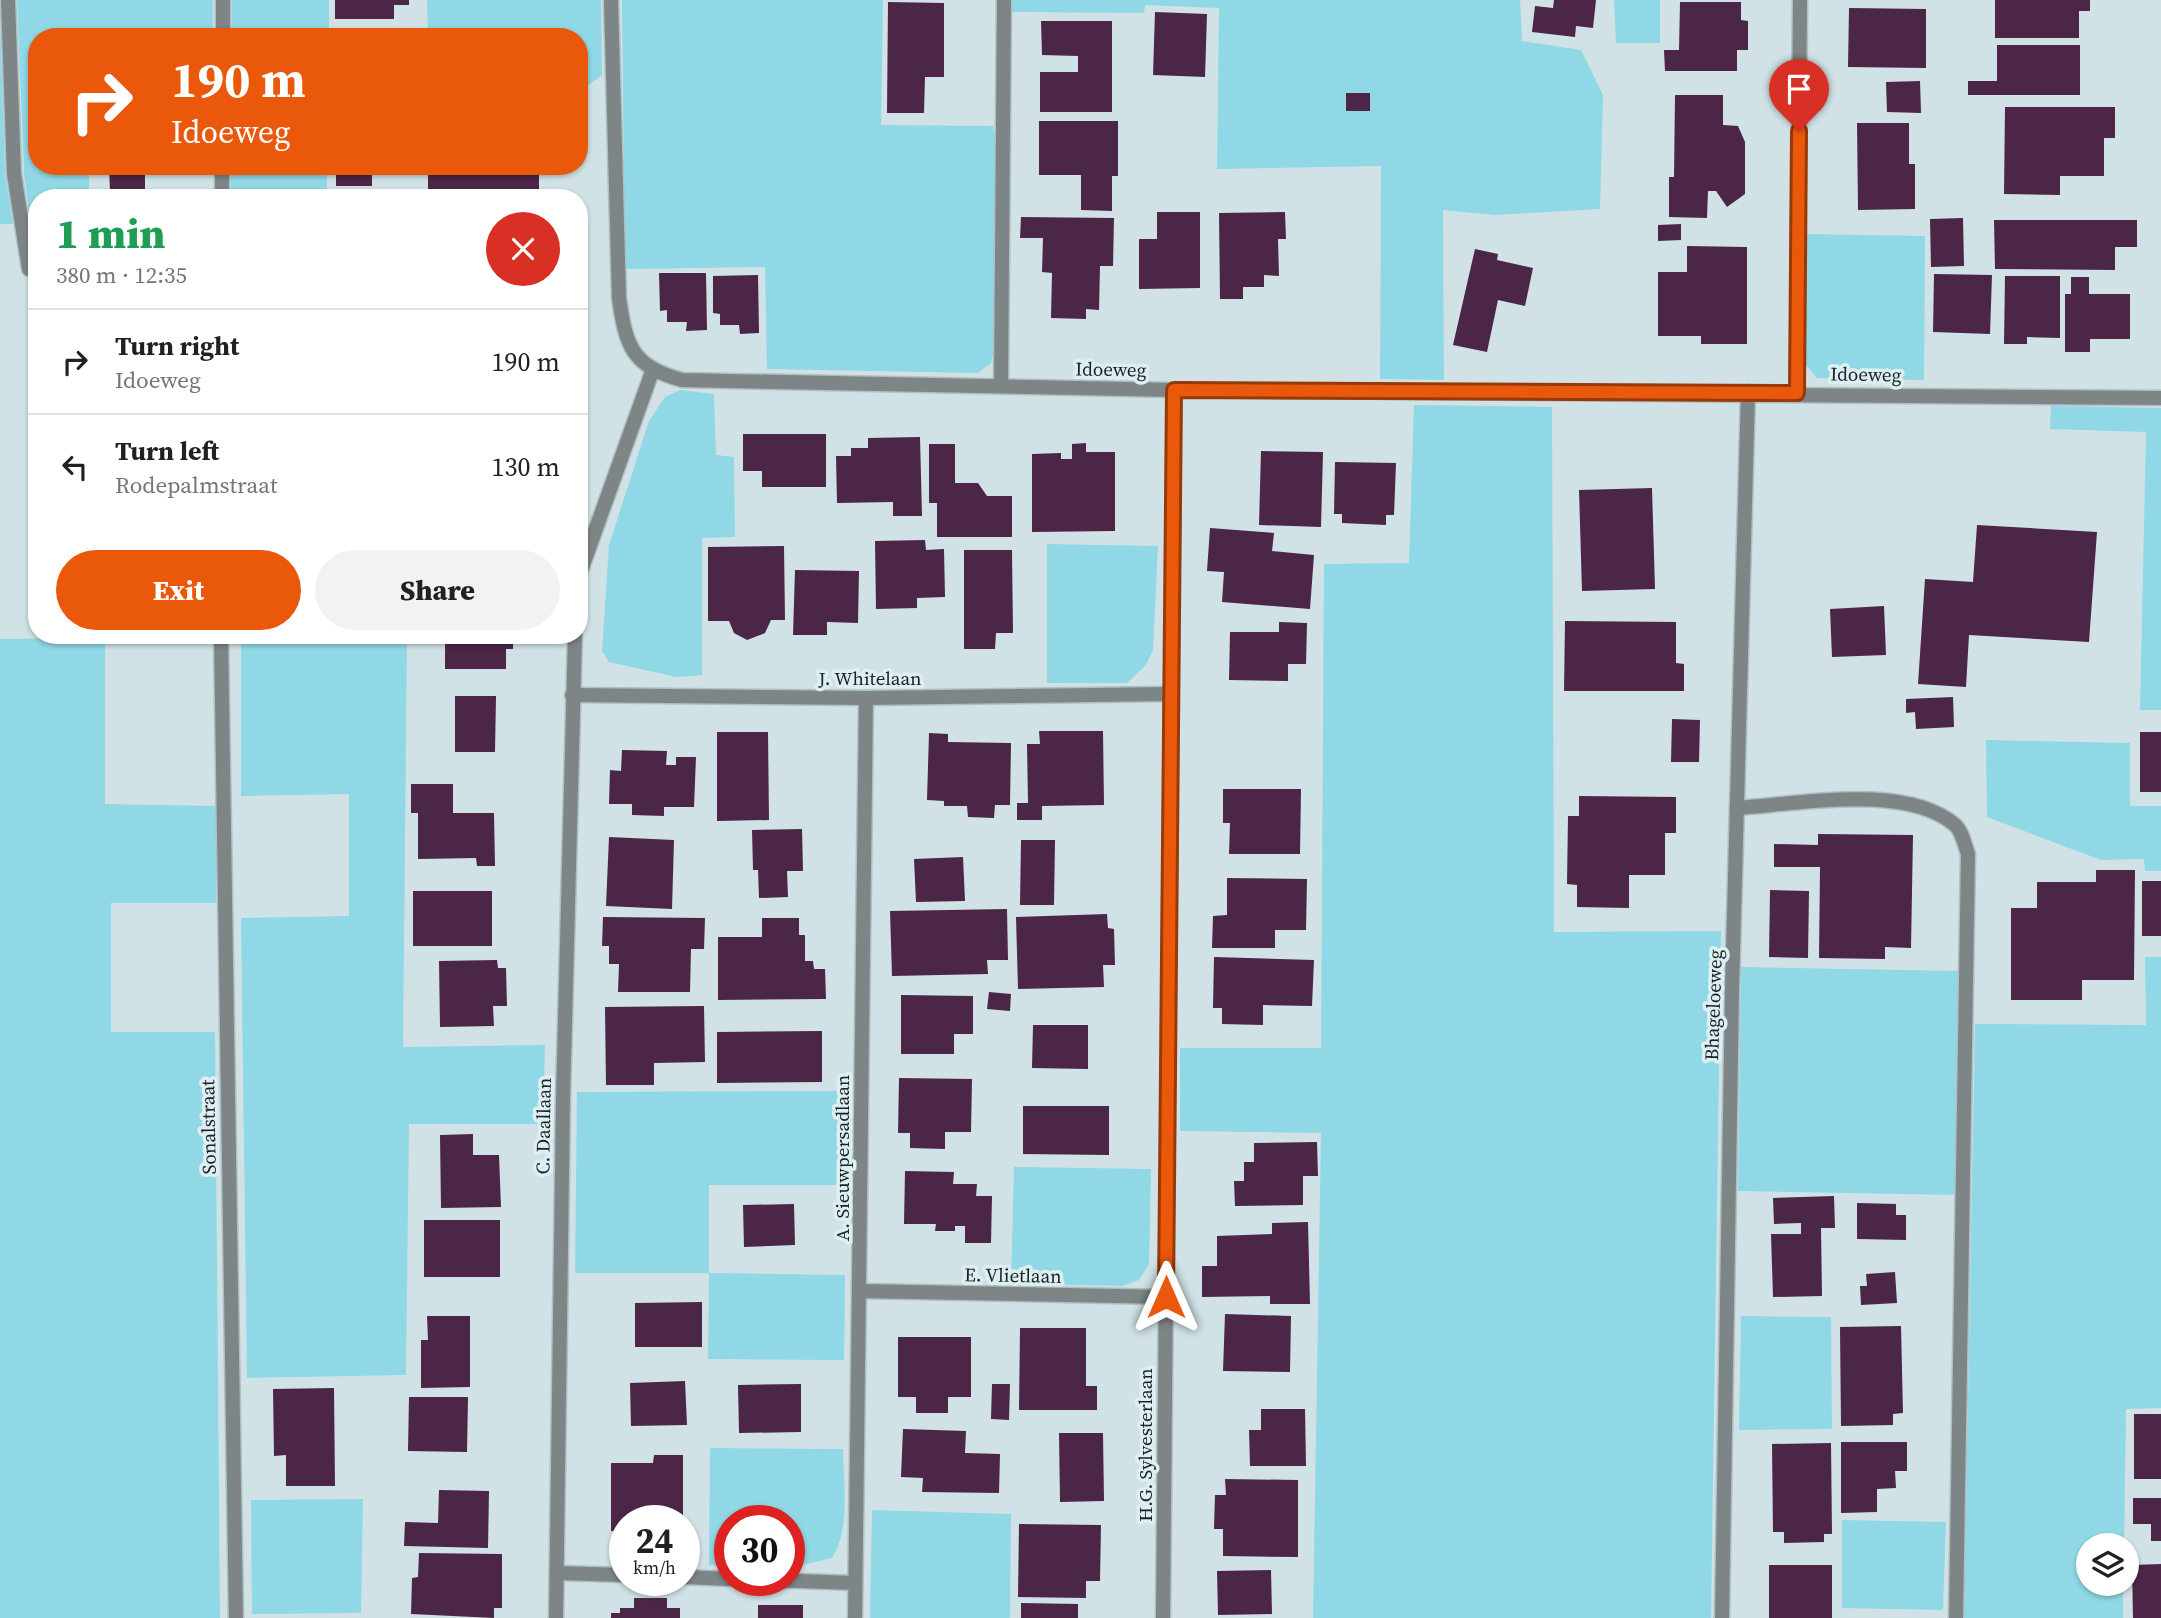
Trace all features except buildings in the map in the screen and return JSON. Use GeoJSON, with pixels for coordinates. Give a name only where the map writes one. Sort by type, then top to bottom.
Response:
{"type":"FeatureCollection","features":[{"type":"Feature","properties":{"kind":"street"},"geometry":{"type":"LineString","coordinates":[[8,0],[14,174],[28,263]]}},
{"type":"Feature","properties":{"kind":"street"},"geometry":{"type":"LineString","coordinates":[[223,0],[223,28]]}},
{"type":"Feature","properties":{"kind":"street"},"geometry":{"type":"LineString","coordinates":[[588,551],[652,372],[629,344],[619,298],[611,0]]}},
{"type":"Feature","properties":{"kind":"street"},"geometry":{"type":"LineString","coordinates":[[1001,386],[1004,0]]}},
{"type":"Feature","properties":{"kind":"street"},"geometry":{"type":"LineString","coordinates":[[1797,393],[1800,0]]}},
{"type":"Feature","properties":{"kind":"street","name":"Idoeweg"},"geometry":{"type":"LineString","coordinates":[[652,372],[682,380],[744,383],[1174,390],[1748,392],[2161,398]]}},
{"type":"Feature","properties":{"kind":"street","name":"H.G. Sylvesterlaan"},"geometry":{"type":"LineString","coordinates":[[1163,1618],[1169,694],[1174,390]]}},
{"type":"Feature","properties":{"kind":"street","name":"Bhageloeweg"},"geometry":{"type":"LineString","coordinates":[[1722,1618],[1737,808],[1748,392]]}},
{"type":"Feature","properties":{"kind":"street","name":"Sonalstraat"},"geometry":{"type":"LineString","coordinates":[[221,644],[236,1618]]}},
{"type":"Feature","properties":{"kind":"street","name":"C. Daallaan"},"geometry":{"type":"LineString","coordinates":[[556,1618],[562,1098],[575,644]]}},
{"type":"Feature","properties":{"kind":"street","name":"J. Whitelaan"},"geometry":{"type":"LineString","coordinates":[[572,695],[866,698],[1169,694]]}},
{"type":"Feature","properties":{"kind":"street","name":"A. Sieuwpersadlaan"},"geometry":{"type":"LineString","coordinates":[[855,1618],[866,698]]}},
{"type":"Feature","properties":{"kind":"street"},"geometry":{"type":"LineString","coordinates":[[1737,808],[1878,798],[1922,806],[1957,826],[1968,854],[1956,1618]]}},
{"type":"Feature","properties":{"kind":"street","name":"E. Vlietlaan"},"geometry":{"type":"LineString","coordinates":[[860,1291],[1166,1297]]}},
{"type":"Feature","properties":{"kind":"street"},"geometry":{"type":"LineString","coordinates":[[558,1573],[609,1575]]}},
{"type":"Feature","properties":{"kind":"street"},"geometry":{"type":"LineString","coordinates":[[805,1581],[855,1583]]}},
{"type":"Feature","properties":{"kind":"shaded area"},"geometry":{"type":"Polygon","coordinates":[[[17,0],[213,0],[213,28],[28,28],[28,175],[89,175],[89,189],[28,189],[28,204],[24,173],[17,0]]]}},
{"type":"Feature","properties":{"kind":"shaded area"},"geometry":{"type":"Polygon","coordinates":[[[232,0],[329,0],[329,28],[232,28],[232,0]]]}},
{"type":"Feature","properties":{"kind":"shaded area"},"geometry":{"type":"Polygon","coordinates":[[[427,0],[601,0],[602,75],[588,86],[588,28],[428,28],[427,0]]]}},
{"type":"Feature","properties":{"kind":"shaded area"},"geometry":{"type":"Polygon","coordinates":[[[622,0],[883,0],[881,125],[993,126],[997,151],[996,342],[991,363],[978,373],[767,369],[765,267],[625,269],[622,0]]]}},
{"type":"Feature","properties":{"kind":"shaded area"},"geometry":{"type":"Polygon","coordinates":[[[1012,0],[1520,0],[1522,41],[1581,50],[1603,95],[1600,209],[1495,215],[1443,210],[1444,380],[1380,379],[1381,166],[1217,169],[1219,8],[1145,5],[1144,13],[1012,12],[1012,0]]]}},
{"type":"Feature","properties":{"kind":"shaded area"},"geometry":{"type":"Polygon","coordinates":[[[1614,0],[1660,0],[1660,43],[1616,43],[1614,0]]]}},
{"type":"Feature","properties":{"kind":"shaded area"},"geometry":{"type":"Polygon","coordinates":[[[0,17],[5,174],[13,224],[0,224],[0,17]]]}},
{"type":"Feature","properties":{"kind":"shaded area"},"geometry":{"type":"Polygon","coordinates":[[[231,175],[327,175],[327,189],[231,189],[231,175]]]}},
{"type":"Feature","properties":{"kind":"shaded area"},"geometry":{"type":"Polygon","coordinates":[[[1807,234],[1925,236],[1924,380],[1817,378],[1804,363],[1807,234]]]}},
{"type":"Feature","properties":{"kind":"shaded area"},"geometry":{"type":"Polygon","coordinates":[[[680,390],[714,394],[716,455],[734,457],[735,537],[702,538],[702,675],[676,677],[609,662],[602,651],[609,545],[649,421],[665,397],[680,390]]]}},
{"type":"Feature","properties":{"kind":"shaded area"},"geometry":{"type":"Polygon","coordinates":[[[1414,405],[1552,407],[1554,932],[1721,931],[1711,1618],[1313,1618],[1321,1133],[1180,1131],[1180,1048],[1321,1048],[1324,564],[1409,563],[1414,405]]]}},
{"type":"Feature","properties":{"kind":"shaded area"},"geometry":{"type":"Polygon","coordinates":[[[2051,406],[2161,408],[2161,710],[2140,710],[2146,432],[2050,429],[2051,406]]]}},
{"type":"Feature","properties":{"kind":"shaded area"},"geometry":{"type":"Polygon","coordinates":[[[1047,544],[1158,546],[1153,650],[1146,665],[1127,683],[1047,683],[1047,544]]]}},
{"type":"Feature","properties":{"kind":"shaded area"},"geometry":{"type":"Polygon","coordinates":[[[0,639],[28,639],[28,644],[105,644],[105,804],[216,806],[216,903],[111,903],[111,1032],[215,1032],[220,1618],[0,1618],[0,639]]]}},
{"type":"Feature","properties":{"kind":"shaded area"},"geometry":{"type":"Polygon","coordinates":[[[241,644],[407,644],[403,1047],[545,1045],[543,1124],[409,1124],[406,1375],[247,1378],[241,918],[349,916],[349,794],[241,796],[241,644]]]}},
{"type":"Feature","properties":{"kind":"shaded area"},"geometry":{"type":"Polygon","coordinates":[[[1986,740],[2130,743],[2130,806],[2161,806],[2161,871],[2145,871],[2144,859],[2101,860],[1987,817],[1986,740]]]}},
{"type":"Feature","properties":{"kind":"shaded area"},"geometry":{"type":"Polygon","coordinates":[[[2145,957],[2161,957],[2161,1408],[2126,1409],[2124,1533],[2076,1533],[2076,1596],[2123,1596],[2123,1618],[1964,1618],[1975,1024],[2146,1025],[2145,957]]]}},
{"type":"Feature","properties":{"kind":"shaded area"},"geometry":{"type":"Polygon","coordinates":[[[1741,967],[1960,971],[1957,1195],[1738,1191],[1741,967]]]}},
{"type":"Feature","properties":{"kind":"shaded area"},"geometry":{"type":"Polygon","coordinates":[[[851,1091],[850,1185],[709,1185],[709,1273],[575,1273],[577,1092],[851,1091]]]}},
{"type":"Feature","properties":{"kind":"shaded area"},"geometry":{"type":"Polygon","coordinates":[[[1014,1167],[1151,1169],[1149,1264],[1139,1280],[1122,1286],[1011,1284],[1014,1167]]]}},
{"type":"Feature","properties":{"kind":"shaded area"},"geometry":{"type":"Polygon","coordinates":[[[709,1273],[845,1275],[844,1360],[708,1359],[709,1273]]]}},
{"type":"Feature","properties":{"kind":"shaded area"},"geometry":{"type":"Polygon","coordinates":[[[1741,1316],[1831,1317],[1832,1429],[1739,1430],[1741,1316]]]}},
{"type":"Feature","properties":{"kind":"shaded area"},"geometry":{"type":"Polygon","coordinates":[[[710,1448],[843,1449],[844,1519],[838,1546],[832,1558],[805,1564],[805,1505],[714,1505],[714,1565],[709,1565],[710,1448]]]}},
{"type":"Feature","properties":{"kind":"shaded area"},"geometry":{"type":"Polygon","coordinates":[[[363,1499],[361,1613],[252,1614],[251,1500],[363,1499]]]}},
{"type":"Feature","properties":{"kind":"shaded area"},"geometry":{"type":"Polygon","coordinates":[[[872,1510],[1011,1514],[1010,1618],[870,1618],[872,1510]]]}},
{"type":"Feature","properties":{"kind":"shaded area"},"geometry":{"type":"Polygon","coordinates":[[[1842,1520],[1946,1522],[1943,1610],[1842,1608],[1842,1520]]]}},
{"type":"Feature","properties":{"kind":"route"},"geometry":{"type":"LineString","coordinates":[[1166,1297],[1169,694],[1174,390],[1797,393],[1799,131]]}}]}
